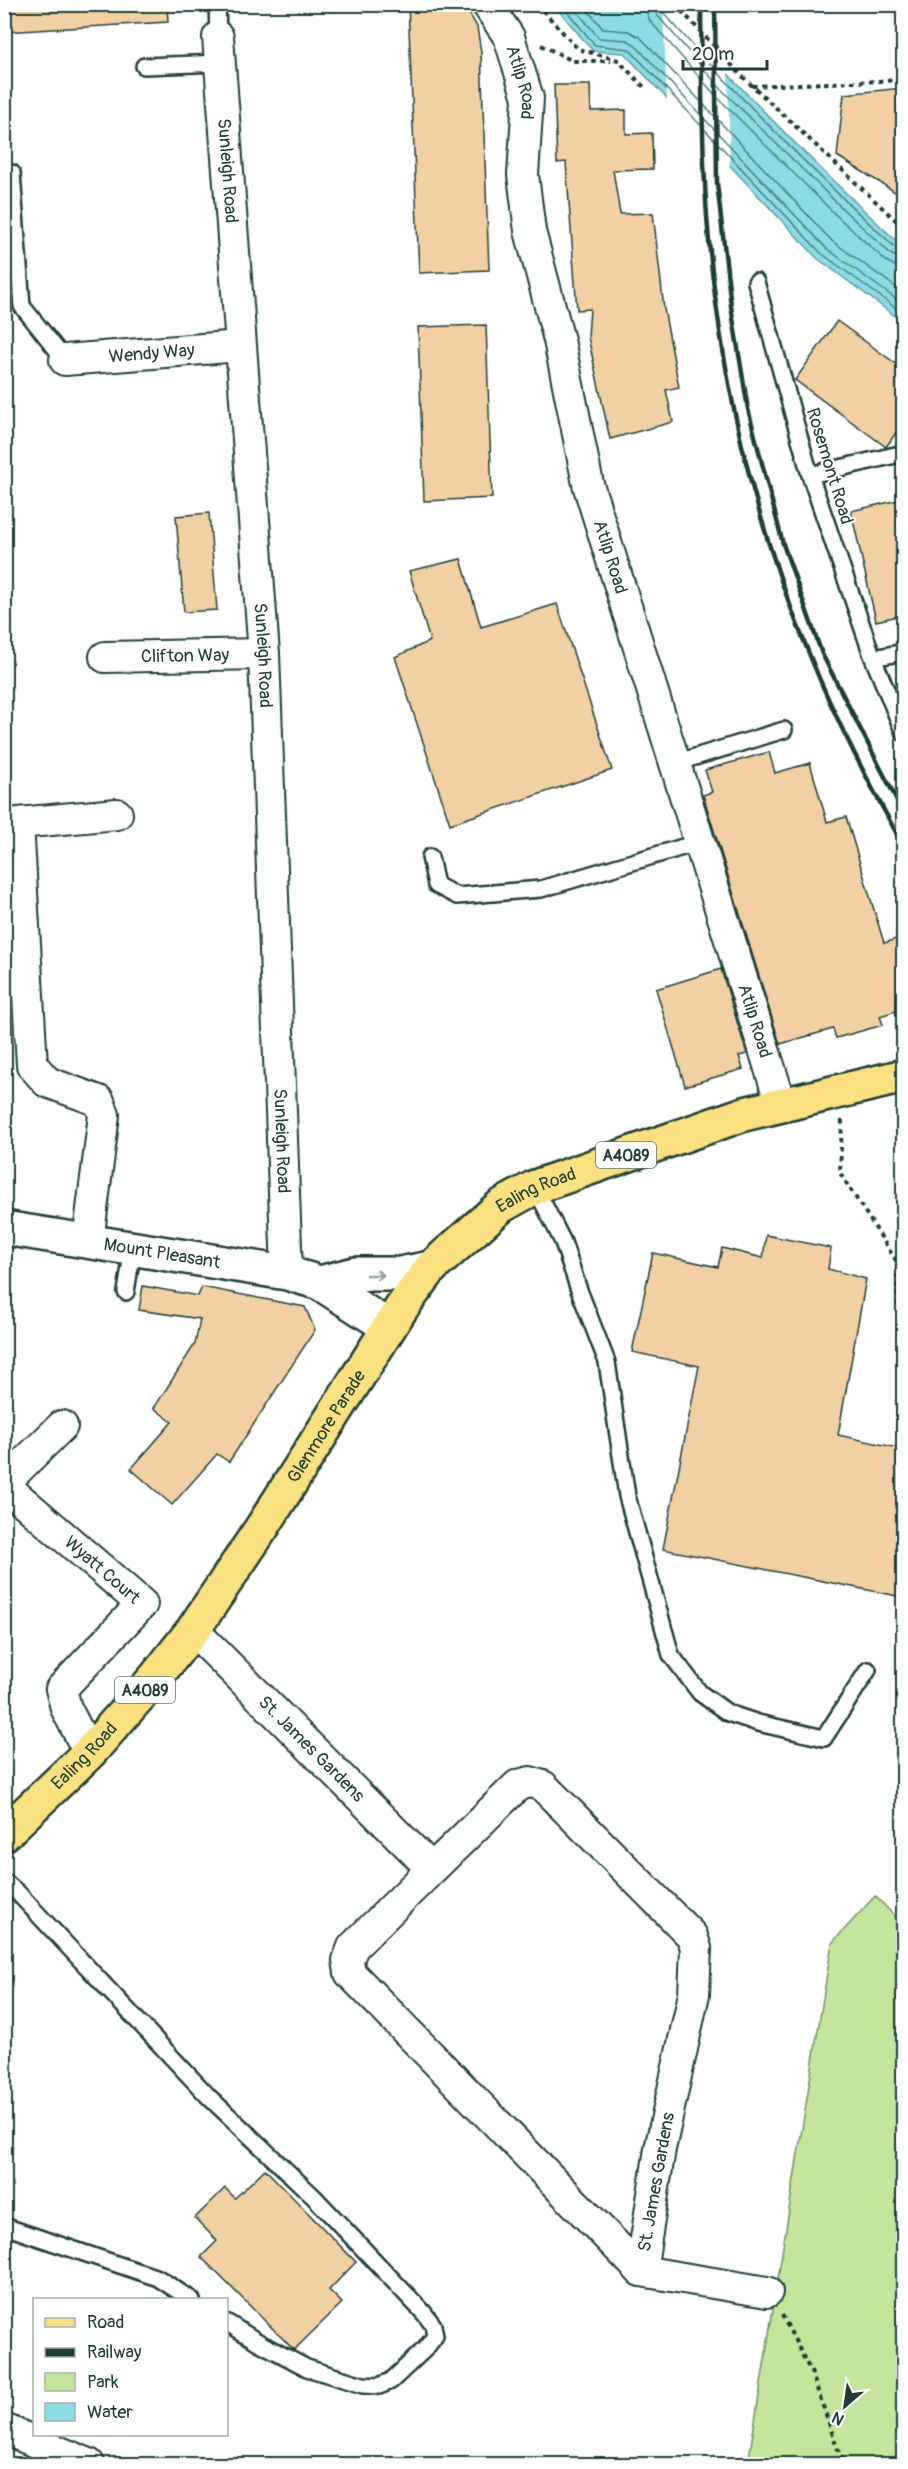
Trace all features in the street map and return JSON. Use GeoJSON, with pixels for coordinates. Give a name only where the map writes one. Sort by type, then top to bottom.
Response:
{"type":"FeatureCollection","features":[{"type":"Feature","properties":{"kind":"main road","name":"Ealing Road"},"geometry":{"type":"LineString","coordinates":[[388,1327],[431,1268],[501,1206],[535,1187],[744,1114],[903,1077]]}},
{"type":"Feature","properties":{"kind":"main road","name":"Glenmore Parade"},"geometry":{"type":"LineString","coordinates":[[262,1526],[388,1327]]}},
{"type":"Feature","properties":{"kind":"main road","name":"Ealing Road"},"geometry":{"type":"LineString","coordinates":[[4,1834],[89,1753],[155,1678],[193,1630],[262,1526]]}},
{"type":"Feature","properties":{"kind":"street","name":"Atlip Road"},"geometry":{"type":"LineString","coordinates":[[487,4],[509,37],[528,98],[523,175],[530,231],[559,340],[588,484],[781,1104]]}},
{"type":"Feature","properties":{"kind":"street","name":"Sunleigh Road"},"geometry":{"type":"LineString","coordinates":[[219,50],[264,654],[287,1273]]}},
{"type":"Feature","properties":{"kind":"street","name":"Wendy Way"},"geometry":{"type":"LineString","coordinates":[[65,360],[240,346]]}},
{"type":"Feature","properties":{"kind":"street","name":"Clifton Way"},"geometry":{"type":"LineString","coordinates":[[105,657],[264,654]]}},
{"type":"Feature","properties":{"kind":"street"},"geometry":{"type":"LineString","coordinates":[[88,1241],[104,1115],[99,1101],[47,1082],[32,1065],[11,824],[117,814]]}},
{"type":"Feature","properties":{"kind":"street","name":"Mount Pleasant"},"geometry":{"type":"LineString","coordinates":[[4,1227],[287,1273],[320,1283],[388,1327]]}},
{"type":"Feature","properties":{"kind":"street"},"geometry":{"type":"LineString","coordinates":[[320,1283],[355,1274],[389,1275],[431,1268]]}},
{"type":"Feature","properties":{"kind":"street","name":"Wyatt Court"},"geometry":{"type":"LineString","coordinates":[[62,1426],[4,1484],[142,1604],[61,1689],[66,1708],[89,1753]]}},
{"type":"Feature","properties":{"kind":"street","name":"St. James Gardens"},"geometry":{"type":"LineString","coordinates":[[193,1630],[432,1869]]}},
{"type":"Feature","properties":{"kind":"street","name":"St. James Gardens"},"geometry":{"type":"LineString","coordinates":[[530,1782],[543,1786],[692,1936],[696,1948],[694,1994],[660,2149],[641,2271],[351,1973],[348,1960],[353,1947],[432,1869],[518,1785],[530,1782]]}},
{"type":"Feature","properties":{"kind":"street"},"geometry":{"type":"LineString","coordinates":[[641,2271],[767,2292]]}},
{"type":"Feature","properties":{"kind":"street"},"geometry":{"type":"LineString","coordinates":[[4,2429],[90,2464]]}},
{"type":"Feature","properties":{"kind":"lane"},"geometry":{"type":"LineString","coordinates":[[144,66],[219,50],[217,4]]}},
{"type":"Feature","properties":{"kind":"lane"},"geometry":{"type":"LineString","coordinates":[[12,173],[22,306],[65,360]]}},
{"type":"Feature","properties":{"kind":"lane","name":"Rosemont Road"},"geometry":{"type":"LineString","coordinates":[[756,282],[810,475],[873,658],[903,733]]}},
{"type":"Feature","properties":{"kind":"lane"},"geometry":{"type":"LineString","coordinates":[[810,475],[903,453]]}},
{"type":"Feature","properties":{"kind":"lane"},"geometry":{"type":"LineString","coordinates":[[873,658],[903,652]]}},
{"type":"Feature","properties":{"kind":"lane"},"geometry":{"type":"LineString","coordinates":[[675,763],[784,730]]}},
{"type":"Feature","properties":{"kind":"lane"},"geometry":{"type":"LineString","coordinates":[[430,857],[436,885],[457,896],[541,890],[700,842]]}},
{"type":"Feature","properties":{"kind":"lane"},"geometry":{"type":"LineString","coordinates":[[535,1187],[563,1242],[607,1362],[627,1496],[671,1655],[700,1693],[728,1713],[758,1723],[824,1738],[868,1670]]}},
{"type":"Feature","properties":{"kind":"lane"},"geometry":{"type":"LineString","coordinates":[[126,1292],[134,1248]]}},
{"type":"Feature","properties":{"kind":"lane"},"geometry":{"type":"LineString","coordinates":[[4,1881],[18,1893],[209,2097],[314,2197],[416,2305],[433,2325],[435,2336],[426,2348],[391,2381],[379,2385],[363,2385],[307,2368],[228,2323]]}},
{"type":"Feature","properties":{"kind":"lane"},"geometry":{"type":"LineString","coordinates":[[4,2226],[158,2278],[189,2298]]}},
{"type":"Feature","properties":{"kind":"path"},"geometry":{"type":"LineString","coordinates":[[537,4],[578,50],[618,60],[645,88]]}},
{"type":"Feature","properties":{"kind":"path"},"geometry":{"type":"LineString","coordinates":[[675,4],[752,86],[903,228]]}},
{"type":"Feature","properties":{"kind":"path"},"geometry":{"type":"LineString","coordinates":[[509,37],[528,39],[573,61],[618,60]]}},
{"type":"Feature","properties":{"kind":"path"},"geometry":{"type":"LineString","coordinates":[[752,86],[903,80]]}},
{"type":"Feature","properties":{"kind":"path"},"geometry":{"type":"LineString","coordinates":[[844,1090],[840,1173],[897,1262],[901,1413]]}},
{"type":"Feature","properties":{"kind":"path"},"geometry":{"type":"LineString","coordinates":[[767,2292],[786,2321],[812,2374],[843,2464]]}},
{"type":"Feature","properties":{"kind":"green space"},"geometry":{"type":"Polygon","coordinates":[[[875,1896],[903,1924],[903,2464],[748,2464],[832,1943],[875,1896]]]}},
{"type":"Feature","properties":{"kind":"water"},"geometry":{"type":"Polygon","coordinates":[[[554,5],[665,5],[781,129],[903,247],[903,322],[817,258],[624,53],[593,51],[554,5]]]}},
{"type":"Feature","properties":{"kind":"pier"},"geometry":{"type":"Polygon","coordinates":[[[663,4],[669,4],[728,71],[730,171],[667,103],[663,4]]]}},
{"type":"Feature","properties":{"kind":"building"},"geometry":{"type":"Polygon","coordinates":[[[4,4],[167,4],[168,22],[4,32],[4,4]]]}},
{"type":"Feature","properties":{"kind":"building"},"geometry":{"type":"Polygon","coordinates":[[[408,4],[464,4],[477,27],[481,52],[489,270],[419,273],[408,4]]]}},
{"type":"Feature","properties":{"kind":"building"},"geometry":{"type":"Polygon","coordinates":[[[554,85],[590,85],[591,111],[626,110],[626,134],[652,133],[653,169],[613,170],[620,214],[653,213],[664,309],[679,387],[666,390],[673,422],[610,439],[588,337],[590,309],[577,310],[566,162],[557,163],[554,85]]]}},
{"type":"Feature","properties":{"kind":"building"},"geometry":{"type":"Polygon","coordinates":[[[903,88],[903,197],[837,156],[844,94],[903,88]]]}},
{"type":"Feature","properties":{"kind":"building"},"geometry":{"type":"Polygon","coordinates":[[[837,321],[903,369],[903,423],[886,447],[795,380],[837,321]]]}},
{"type":"Feature","properties":{"kind":"building"},"geometry":{"type":"Polygon","coordinates":[[[486,325],[492,498],[424,501],[418,327],[486,325]]]}},
{"type":"Feature","properties":{"kind":"building"},"geometry":{"type":"Polygon","coordinates":[[[903,499],[903,615],[876,621],[851,511],[903,499]]]}},
{"type":"Feature","properties":{"kind":"building"},"geometry":{"type":"Polygon","coordinates":[[[209,513],[217,610],[184,612],[176,516],[209,513]]]}},
{"type":"Feature","properties":{"kind":"building"},"geometry":{"type":"Polygon","coordinates":[[[461,559],[481,627],[557,604],[612,770],[450,824],[395,657],[430,641],[409,571],[461,559]]]}},
{"type":"Feature","properties":{"kind":"building"},"geometry":{"type":"Polygon","coordinates":[[[769,752],[775,773],[810,763],[827,822],[846,817],[884,943],[903,937],[903,1009],[880,1016],[883,1025],[836,1038],[833,1029],[780,1044],[703,795],[712,792],[705,770],[769,752]]]}},
{"type":"Feature","properties":{"kind":"building"},"geometry":{"type":"Polygon","coordinates":[[[721,969],[747,1054],[739,1056],[743,1069],[685,1086],[656,989],[721,969]]]}},
{"type":"Feature","properties":{"kind":"building"},"geometry":{"type":"Polygon","coordinates":[[[766,1235],[831,1248],[828,1269],[866,1279],[838,1435],[903,1449],[903,1597],[663,1549],[699,1366],[632,1352],[653,1253],[718,1267],[722,1248],[763,1258],[766,1235]]]}},
{"type":"Feature","properties":{"kind":"building"},"geometry":{"type":"Polygon","coordinates":[[[143,1286],[198,1296],[202,1287],[305,1307],[315,1330],[229,1462],[217,1454],[172,1505],[131,1469],[172,1422],[154,1408],[195,1344],[200,1319],[139,1310],[143,1286]]]}},
{"type":"Feature","properties":{"kind":"building"},"geometry":{"type":"Polygon","coordinates":[[[265,2169],[356,2262],[329,2290],[342,2303],[294,2350],[201,2257],[217,2241],[195,2218],[225,2188],[235,2198],[265,2169]]]}},
{"type":"Feature","properties":{"kind":"railway"},"geometry":{"type":"LineString","coordinates":[[701,4],[704,154],[711,266],[723,348],[740,438],[764,527],[793,614],[831,705],[904,847]]}},
{"type":"Feature","properties":{"kind":"railway"},"geometry":{"type":"LineString","coordinates":[[715,4],[717,183],[731,306],[748,409],[783,544],[822,654],[904,814]]}}]}
